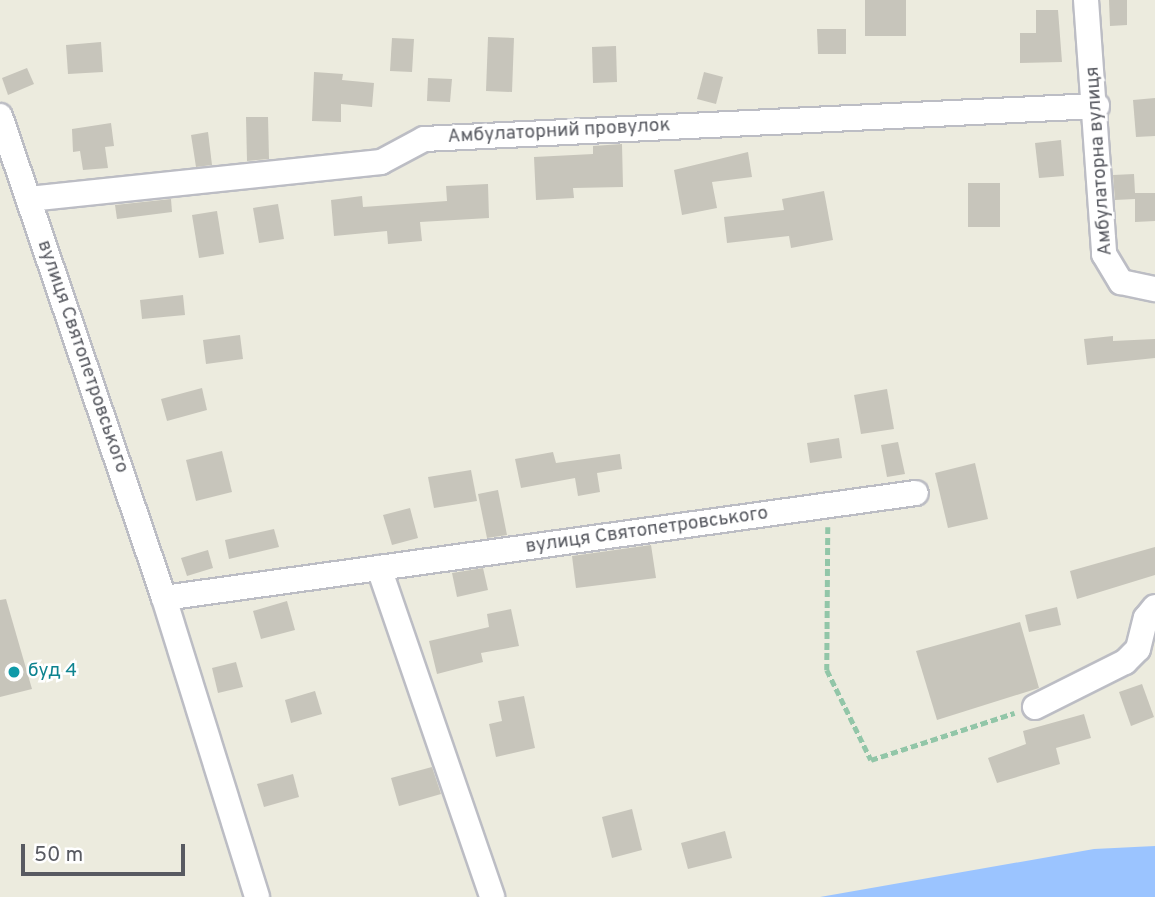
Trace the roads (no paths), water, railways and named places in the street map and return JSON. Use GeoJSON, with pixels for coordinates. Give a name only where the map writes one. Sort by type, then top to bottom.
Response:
{"type":"FeatureCollection","features":[{"type":"Feature","properties":{"kind":"street","name":"Амбулаторна вулиця"},"geometry":{"type":"LineString","coordinates":[[1086,0],[1097,106],[1104,254],[1121,282],[1155,289]]}},
{"type":"Feature","properties":{"kind":"street","name":"Амбулаторний провулок"},"geometry":{"type":"LineString","coordinates":[[29,199],[381,162],[424,139],[1097,106]]}},
{"type":"Feature","properties":{"kind":"street","name":"вулиця Святопетровського"},"geometry":{"type":"LineString","coordinates":[[0,116],[164,598],[257,897]]}},
{"type":"Feature","properties":{"kind":"street","name":"вулиця Святопетровського"},"geometry":{"type":"LineString","coordinates":[[164,598],[916,493]]}},
{"type":"Feature","properties":{"kind":"street"},"geometry":{"type":"LineString","coordinates":[[379,568],[492,897]]}},
{"type":"Feature","properties":{"kind":"street"},"geometry":{"type":"LineString","coordinates":[[1035,707],[1125,662],[1138,649],[1146,618],[1155,607]]}},
{"type":"Feature","properties":{"kind":"water"},"geometry":{"type":"Polygon","coordinates":[[[1155,846],[1155,897],[820,897],[1094,849],[1155,846]]]}},
{"type":"Feature","properties":{"kind":"place","name":"буд 4"},"geometry":{"type":"Point","coordinates":[14,672]}}]}
